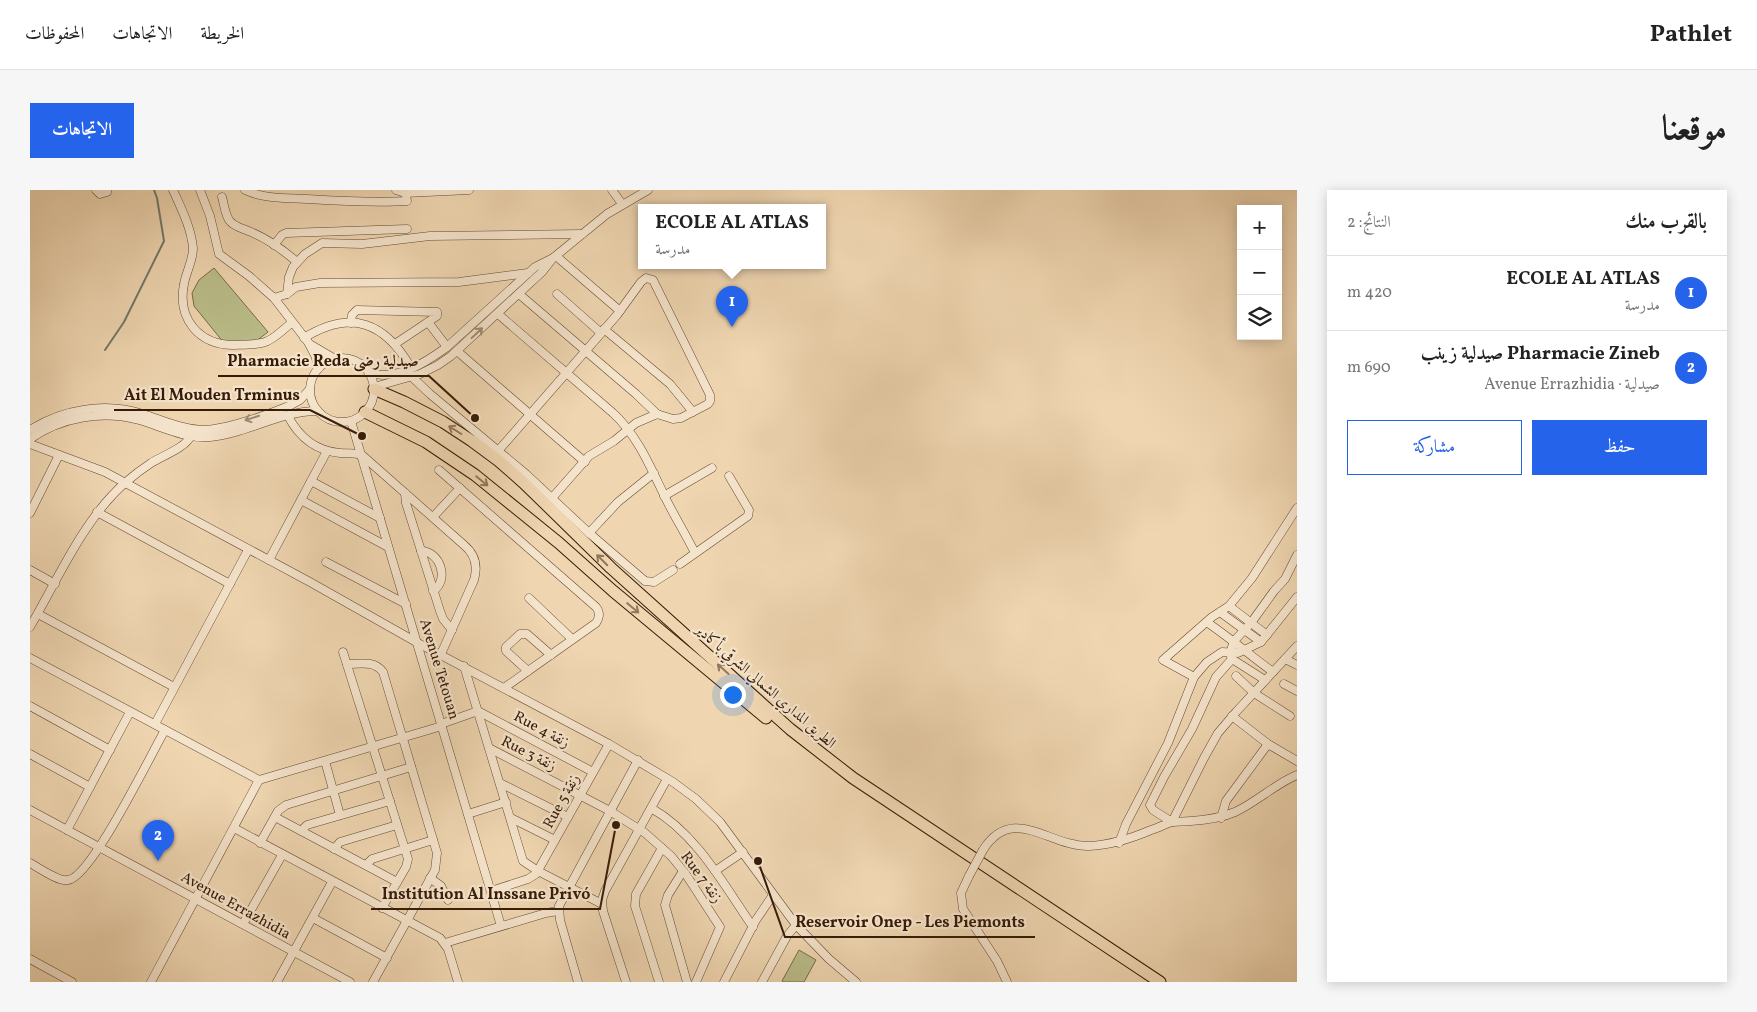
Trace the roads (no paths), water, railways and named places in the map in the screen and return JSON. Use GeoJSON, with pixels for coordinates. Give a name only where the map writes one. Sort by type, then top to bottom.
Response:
{"type":"FeatureCollection","features":[{"type":"Feature","properties":{"kind":"highway","name":"الطريق المداري الشمالي الشرقي بأكادير"},"geometry":{"type":"LineString","coordinates":[[374,388],[443,422],[499,461],[524,483],[610,568],[817,752],[1160,982]]}},
{"type":"Feature","properties":{"kind":"highway","name":"الطريق المداري الشمالي الشرقي بأكادير"},"geometry":{"type":"LineString","coordinates":[[365,412],[426,442],[475,475],[559,543],[613,591],[790,739],[835,774],[1147,982]]}},
{"type":"Feature","properties":{"kind":"street"},"geometry":{"type":"LineString","coordinates":[[96,190],[100,194],[104,194],[107,190]]}},
{"type":"Feature","properties":{"kind":"street"},"geometry":{"type":"LineString","coordinates":[[173,190],[182,209],[192,240],[192,256],[182,297],[186,314],[193,328],[206,339],[217,344],[258,344],[272,340],[291,323]]}},
{"type":"Feature","properties":{"kind":"street"},"geometry":{"type":"LineString","coordinates":[[200,190],[210,216],[219,254],[249,276],[274,298],[291,323],[306,340],[315,355],[319,368]]}},
{"type":"Feature","properties":{"kind":"street"},"geometry":{"type":"LineString","coordinates":[[245,190],[284,199],[362,203],[407,201],[405,191]]}},
{"type":"Feature","properties":{"kind":"street"},"geometry":{"type":"LineString","coordinates":[[396,190],[469,190]]}},
{"type":"Feature","properties":{"kind":"street"},"geometry":{"type":"LineString","coordinates":[[612,190],[622,204]]}},
{"type":"Feature","properties":{"kind":"street"},"geometry":{"type":"LineString","coordinates":[[374,388],[412,372],[447,347],[535,267],[554,257],[622,204],[648,190]]}},
{"type":"Feature","properties":{"kind":"street"},"geometry":{"type":"LineString","coordinates":[[222,197],[229,221],[274,245],[297,262]]}},
{"type":"Feature","properties":{"kind":"street"},"geometry":{"type":"LineString","coordinates":[[274,245],[286,233],[407,229]]}},
{"type":"Feature","properties":{"kind":"street"},"geometry":{"type":"LineString","coordinates":[[287,294],[289,277],[293,267],[305,254],[322,243],[362,244],[430,236],[582,234]]}},
{"type":"Feature","properties":{"kind":"street"},"geometry":{"type":"LineString","coordinates":[[369,373],[385,375],[430,370],[457,351],[498,314],[542,272],[554,257]]}},
{"type":"Feature","properties":{"kind":"street"},"geometry":{"type":"LineString","coordinates":[[554,257],[620,311]]}},
{"type":"Feature","properties":{"kind":"street"},"geometry":{"type":"LineString","coordinates":[[535,267],[539,267],[542,272]]}},
{"type":"Feature","properties":{"kind":"street"},"geometry":{"type":"LineString","coordinates":[[274,298],[287,294],[296,287],[320,283],[465,282],[528,273]]}},
{"type":"Feature","properties":{"kind":"street"},"geometry":{"type":"LineString","coordinates":[[498,451],[620,311],[642,280],[649,278],[653,280],[711,398],[708,404],[678,419],[657,414],[628,429],[614,441],[592,453],[552,498]]}},
{"type":"Feature","properties":{"kind":"street"},"geometry":{"type":"LineString","coordinates":[[519,294],[657,414]]}},
{"type":"Feature","properties":{"kind":"street"},"geometry":{"type":"LineString","coordinates":[[557,294],[670,384],[693,412]]}},
{"type":"Feature","properties":{"kind":"street"},"geometry":{"type":"LineString","coordinates":[[351,323],[352,315],[357,310],[437,312],[436,316],[395,344]]}},
{"type":"Feature","properties":{"kind":"street"},"geometry":{"type":"LineString","coordinates":[[498,314],[613,413],[628,429],[654,473],[664,496],[695,553]]}},
{"type":"Feature","properties":{"kind":"street"},"geometry":{"type":"LineString","coordinates":[[428,322],[447,347]]}},
{"type":"Feature","properties":{"kind":"street"},"geometry":{"type":"LineString","coordinates":[[306,340],[326,327],[340,324],[351,323],[377,329],[395,344],[412,372],[430,394],[647,582],[654,582],[673,570]]}},
{"type":"Feature","properties":{"kind":"street"},"geometry":{"type":"LineString","coordinates":[[306,340],[335,359]]}},
{"type":"Feature","properties":{"kind":"street"},"geometry":{"type":"LineString","coordinates":[[457,351],[584,462]]}},
{"type":"Feature","properties":{"kind":"street"},"geometry":{"type":"LineString","coordinates":[[343,358],[358,362],[369,373],[374,388],[372,402],[365,412],[351,421],[332,421],[317,410],[311,400],[312,378],[319,368],[335,359],[343,358]]}},
{"type":"Feature","properties":{"kind":"street"},"geometry":{"type":"LineString","coordinates":[[30,430],[46,421],[65,414],[85,409],[104,408],[132,411],[185,428],[200,430],[216,429],[284,408],[294,403],[310,389]]}},
{"type":"Feature","properties":{"kind":"street"},"geometry":{"type":"LineString","coordinates":[[294,403],[298,413]]}},
{"type":"Feature","properties":{"kind":"street"},"geometry":{"type":"LineString","coordinates":[[30,439],[45,430],[67,421],[104,416],[130,418],[191,436],[220,436],[298,413],[317,410]]}},
{"type":"Feature","properties":{"kind":"street"},"geometry":{"type":"LineString","coordinates":[[288,416],[295,427],[315,446],[327,451],[361,454],[467,547],[475,562],[474,580],[441,654]]}},
{"type":"Feature","properties":{"kind":"street","name":"Avenue Tetouan"},"geometry":{"type":"LineString","coordinates":[[351,421],[501,926]]}},
{"type":"Feature","properties":{"kind":"street"},"geometry":{"type":"LineString","coordinates":[[30,627],[97,512],[125,483],[151,463],[186,444],[191,436]]}},
{"type":"Feature","properties":{"kind":"street"},"geometry":{"type":"LineString","coordinates":[[30,444],[93,466],[609,744],[667,778],[708,810],[720,822],[796,925],[856,982]]}},
{"type":"Feature","properties":{"kind":"street"},"geometry":{"type":"LineString","coordinates":[[269,560],[327,451]]}},
{"type":"Feature","properties":{"kind":"street"},"geometry":{"type":"LineString","coordinates":[[30,513],[59,455]]}},
{"type":"Feature","properties":{"kind":"street"},"geometry":{"type":"LineString","coordinates":[[664,496],[712,468]]}},
{"type":"Feature","properties":{"kind":"street"},"geometry":{"type":"LineString","coordinates":[[439,470],[597,608],[599,616],[596,623],[504,688]]}},
{"type":"Feature","properties":{"kind":"street"},"geometry":{"type":"LineString","coordinates":[[589,533],[618,502],[654,473]]}},
{"type":"Feature","properties":{"kind":"street"},"geometry":{"type":"LineString","coordinates":[[680,564],[748,516],[749,510],[728,476]]}},
{"type":"Feature","properties":{"kind":"street"},"geometry":{"type":"LineString","coordinates":[[311,481],[380,518]]}},
{"type":"Feature","properties":{"kind":"street"},"geometry":{"type":"LineString","coordinates":[[432,517],[460,488]]}},
{"type":"Feature","properties":{"kind":"street"},"geometry":{"type":"LineString","coordinates":[[405,493],[406,503],[441,615],[452,630]]}},
{"type":"Feature","properties":{"kind":"street"},"geometry":{"type":"LineString","coordinates":[[301,500],[388,546]]}},
{"type":"Feature","properties":{"kind":"street"},"geometry":{"type":"LineString","coordinates":[[1194,677],[1164,660],[1229,606],[1263,562],[1271,546],[1297,508]]}},
{"type":"Feature","properties":{"kind":"street"},"geometry":{"type":"LineString","coordinates":[[97,512],[230,584]]}},
{"type":"Feature","properties":{"kind":"street"},"geometry":{"type":"LineString","coordinates":[[155,724],[248,550]]}},
{"type":"Feature","properties":{"kind":"street"},"geometry":{"type":"LineString","coordinates":[[421,551],[427,552],[438,562],[442,579],[439,587],[433,591]]}},
{"type":"Feature","properties":{"kind":"street"},"geometry":{"type":"LineString","coordinates":[[1172,822],[1153,810],[1150,805],[1192,729],[1216,677],[1231,656],[1234,641],[1251,623],[1285,579],[1297,555]]}},
{"type":"Feature","properties":{"kind":"street"},"geometry":{"type":"LineString","coordinates":[[326,562],[406,604]]}},
{"type":"Feature","properties":{"kind":"street"},"geometry":{"type":"LineString","coordinates":[[30,570],[55,584]]}},
{"type":"Feature","properties":{"kind":"street"},"geometry":{"type":"LineString","coordinates":[[1231,656],[1261,642],[1297,597]]}},
{"type":"Feature","properties":{"kind":"street"},"geometry":{"type":"LineString","coordinates":[[529,598],[572,639]]}},
{"type":"Feature","properties":{"kind":"street"},"geometry":{"type":"LineString","coordinates":[[1229,606],[1267,635]]}},
{"type":"Feature","properties":{"kind":"street"},"geometry":{"type":"LineString","coordinates":[[1220,612],[1261,642]]}},
{"type":"Feature","properties":{"kind":"street"},"geometry":{"type":"LineString","coordinates":[[38,614],[174,687]]}},
{"type":"Feature","properties":{"kind":"street"},"geometry":{"type":"LineString","coordinates":[[1208,622],[1273,672]]}},
{"type":"Feature","properties":{"kind":"street"},"geometry":{"type":"LineString","coordinates":[[528,671],[506,651],[506,647],[520,634],[527,634],[551,655]]}},
{"type":"Feature","properties":{"kind":"street"},"geometry":{"type":"LineString","coordinates":[[1172,822],[1208,750],[1224,726],[1296,648]]}},
{"type":"Feature","properties":{"kind":"street"},"geometry":{"type":"LineString","coordinates":[[344,652],[408,862],[382,908]]}},
{"type":"Feature","properties":{"kind":"street"},"geometry":{"type":"LineString","coordinates":[[1119,843],[1126,824],[1168,744],[1194,677],[1212,658],[1222,652],[1231,656],[1265,680]]}},
{"type":"Feature","properties":{"kind":"street"},"geometry":{"type":"LineString","coordinates":[[30,658],[259,780],[403,738],[478,711]]}},
{"type":"Feature","properties":{"kind":"street"},"geometry":{"type":"LineString","coordinates":[[1285,659],[1297,665]]}},
{"type":"Feature","properties":{"kind":"street"},"geometry":{"type":"LineString","coordinates":[[347,664],[372,663],[381,669],[437,858],[436,866],[430,878],[373,982]]}},
{"type":"Feature","properties":{"kind":"street"},"geometry":{"type":"LineString","coordinates":[[464,666],[523,861],[538,871],[602,904]]}},
{"type":"Feature","properties":{"kind":"street"},"geometry":{"type":"LineString","coordinates":[[1236,676],[1254,693],[1290,716]]}},
{"type":"Feature","properties":{"kind":"street"},"geometry":{"type":"LineString","coordinates":[[1284,684],[1297,691]]}},
{"type":"Feature","properties":{"kind":"street"},"geometry":{"type":"LineString","coordinates":[[30,706],[110,750]]}},
{"type":"Feature","properties":{"kind":"street","name":"Rue 4 زنقة"},"geometry":{"type":"LineString","coordinates":[[478,711],[593,772]]}},
{"type":"Feature","properties":{"kind":"street"},"geometry":{"type":"LineString","coordinates":[[68,830],[130,712]]}},
{"type":"Feature","properties":{"kind":"street"},"geometry":{"type":"LineString","coordinates":[[1232,716],[1268,744],[1297,761]]}},
{"type":"Feature","properties":{"kind":"street"},"geometry":{"type":"LineString","coordinates":[[30,863],[63,880],[80,875],[100,848],[165,730]]}},
{"type":"Feature","properties":{"kind":"street","name":"Rue 5 زنقة"},"geometry":{"type":"LineString","coordinates":[[538,871],[609,744]]}},
{"type":"Feature","properties":{"kind":"street"},"geometry":{"type":"LineString","coordinates":[[1221,818],[1226,801],[1268,744]]}},
{"type":"Feature","properties":{"kind":"street","name":"Rue 3 زنقة"},"geometry":{"type":"LineString","coordinates":[[489,748],[610,811]]}},
{"type":"Feature","properties":{"kind":"street"},"geometry":{"type":"LineString","coordinates":[[30,754],[90,787]]}},
{"type":"Feature","properties":{"kind":"street"},"geometry":{"type":"LineString","coordinates":[[578,982],[560,920],[558,911],[560,902],[638,760]]}},
{"type":"Feature","properties":{"kind":"street"},"geometry":{"type":"LineString","coordinates":[[325,761],[340,815]]}},
{"type":"Feature","properties":{"kind":"street"},"geometry":{"type":"LineString","coordinates":[[260,843],[278,811],[286,806],[411,767]]}},
{"type":"Feature","properties":{"kind":"street"},"geometry":{"type":"LineString","coordinates":[[1007,982],[997,961],[963,909],[961,893],[988,841],[997,833],[1016,828],[1079,845],[1091,846],[1119,843],[1172,822],[1221,818],[1248,805],[1297,775]]}},
{"type":"Feature","properties":{"kind":"street"},"geometry":{"type":"LineString","coordinates":[[626,982],[602,904],[604,894],[667,778]]}},
{"type":"Feature","properties":{"kind":"street"},"geometry":{"type":"LineString","coordinates":[[151,982],[259,780]]}},
{"type":"Feature","properties":{"kind":"street"},"geometry":{"type":"LineString","coordinates":[[500,784],[568,817]]}},
{"type":"Feature","properties":{"kind":"street"},"geometry":{"type":"LineString","coordinates":[[301,831],[307,825],[390,801]]}},
{"type":"Feature","properties":{"kind":"street"},"geometry":{"type":"LineString","coordinates":[[468,814],[506,802]]}},
{"type":"Feature","properties":{"kind":"street"},"geometry":{"type":"LineString","coordinates":[[651,808],[681,831],[714,871],[753,927]]}},
{"type":"Feature","properties":{"kind":"street","name":"Avenue Errazhidia"},"geometry":{"type":"LineString","coordinates":[[30,810],[350,982]]}},
{"type":"Feature","properties":{"kind":"street","name":"Rue 7 زنقة"},"geometry":{"type":"LineString","coordinates":[[610,811],[639,829],[662,848],[694,885],[720,927],[696,982]]}},
{"type":"Feature","properties":{"kind":"street"},"geometry":{"type":"LineString","coordinates":[[274,817],[397,882]]}},
{"type":"Feature","properties":{"kind":"street"},"geometry":{"type":"LineString","coordinates":[[511,818],[555,840]]}},
{"type":"Feature","properties":{"kind":"street"},"geometry":{"type":"LineString","coordinates":[[334,849],[340,842],[397,825]]}},
{"type":"Feature","properties":{"kind":"street"},"geometry":{"type":"LineString","coordinates":[[234,828],[440,938],[448,949],[458,982]]}},
{"type":"Feature","properties":{"kind":"street"},"geometry":{"type":"LineString","coordinates":[[366,866],[368,861],[372,859],[433,840]]}},
{"type":"Feature","properties":{"kind":"street"},"geometry":{"type":"LineString","coordinates":[[658,982],[635,906],[635,900],[636,894],[662,848]]}},
{"type":"Feature","properties":{"kind":"street"},"geometry":{"type":"LineString","coordinates":[[714,871],[743,852]]}},
{"type":"Feature","properties":{"kind":"street"},"geometry":{"type":"LineString","coordinates":[[244,924],[282,855]]}},
{"type":"Feature","properties":{"kind":"street"},"geometry":{"type":"LineString","coordinates":[[491,890],[531,878],[538,871]]}},
{"type":"Feature","properties":{"kind":"street"},"geometry":{"type":"LineString","coordinates":[[683,871],[668,896],[666,906],[687,982]]}},
{"type":"Feature","properties":{"kind":"street"},"geometry":{"type":"LineString","coordinates":[[430,878],[441,886],[448,900]]}},
{"type":"Feature","properties":{"kind":"street"},"geometry":{"type":"LineString","coordinates":[[277,982],[332,882]]}},
{"type":"Feature","properties":{"kind":"street"},"geometry":{"type":"LineString","coordinates":[[724,982],[753,927],[773,895]]}},
{"type":"Feature","properties":{"kind":"street"},"geometry":{"type":"LineString","coordinates":[[445,943],[558,911]]}},
{"type":"Feature","properties":{"kind":"street"},"geometry":{"type":"LineString","coordinates":[[313,918],[387,958]]}},
{"type":"Feature","properties":{"kind":"street"},"geometry":{"type":"LineString","coordinates":[[762,982],[787,936],[796,925]]}},
{"type":"Feature","properties":{"kind":"street"},"geometry":{"type":"LineString","coordinates":[[30,959],[72,982]]}},
{"type":"Feature","properties":{"kind":"waterway"},"geometry":{"type":"LineString","coordinates":[[105,350],[124,322],[164,241],[154,190]]}},
{"type":"Feature","properties":{"kind":"place","name":"ECOLE AL ATLAS"},"geometry":{"type":"Point","coordinates":[732,327]}},
{"type":"Feature","properties":{"kind":"place","name":"Pharmacie Reda صيدلية رضى"},"geometry":{"type":"Point","coordinates":[475,418]}},
{"type":"Feature","properties":{"kind":"place","name":"Ait El Mouden Trminus"},"geometry":{"type":"Point","coordinates":[362,436]}},
{"type":"Feature","properties":{"kind":"place","name":"Institution Al Inssane Privó"},"geometry":{"type":"Point","coordinates":[616,825]}},
{"type":"Feature","properties":{"kind":"place","name":"Pharmacie Zineb صيدلية زينب"},"geometry":{"type":"Point","coordinates":[158,861]}},
{"type":"Feature","properties":{"kind":"place","name":"Reservoir Onep - Les Piemonts"},"geometry":{"type":"Point","coordinates":[758,861]}}]}
